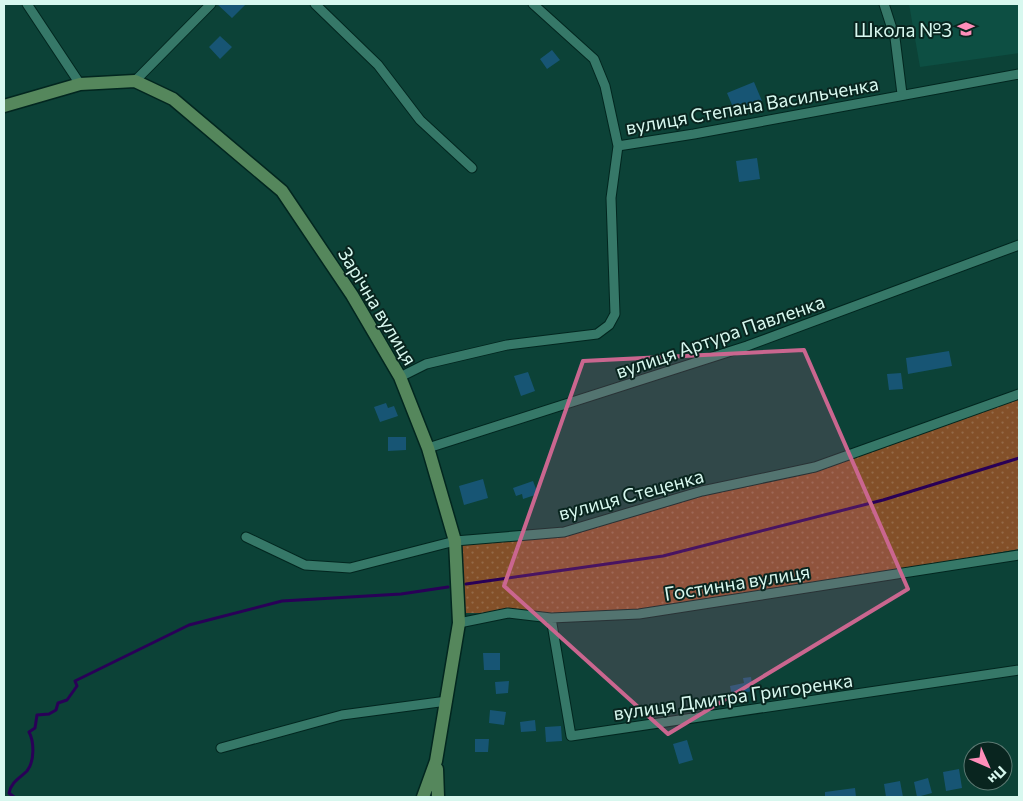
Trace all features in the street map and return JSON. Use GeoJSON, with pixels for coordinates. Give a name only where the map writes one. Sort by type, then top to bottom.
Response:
{"type":"FeatureCollection","features":[{"type":"Feature","properties":{"kind":"street"},"geometry":{"type":"LineString","coordinates":[[27,4],[80,84]]}},
{"type":"Feature","properties":{"kind":"street"},"geometry":{"type":"LineString","coordinates":[[134,81],[212,4]]}},
{"type":"Feature","properties":{"kind":"street"},"geometry":{"type":"LineString","coordinates":[[315,4],[378,65],[420,120],[472,168]]}},
{"type":"Feature","properties":{"kind":"street"},"geometry":{"type":"LineString","coordinates":[[533,4],[594,59],[606,86],[618,146]]}},
{"type":"Feature","properties":{"kind":"street"},"geometry":{"type":"LineString","coordinates":[[884,4],[895,38],[902,94]]}},
{"type":"Feature","properties":{"kind":"street","name":"вулиця Степана Васильченка"},"geometry":{"type":"LineString","coordinates":[[400,377],[435,362],[508,345],[597,334],[609,325],[614,314],[611,198],[618,146],[694,134],[902,94],[1019,74]]}},
{"type":"Feature","properties":{"kind":"street","name":"Зарічна вулиця"},"geometry":{"type":"LineString","coordinates":[[4,106],[80,84],[134,81],[173,99],[282,191],[352,295],[400,377],[428,448],[455,541],[459,623],[436,762],[423,797]]}},
{"type":"Feature","properties":{"kind":"street","name":"вулиця Артура Павленка"},"geometry":{"type":"LineString","coordinates":[[428,448],[748,346],[1019,245]]}},
{"type":"Feature","properties":{"kind":"street","name":"вулиця Стеценка"},"geometry":{"type":"LineString","coordinates":[[246,537],[305,565],[350,568],[455,541],[564,532],[702,491],[815,467],[1019,394]]}},
{"type":"Feature","properties":{"kind":"street","name":"Гостинна вулиця"},"geometry":{"type":"LineString","coordinates":[[459,623],[508,613],[551,618],[639,614],[1019,554]]}},
{"type":"Feature","properties":{"kind":"street","name":"вулиця Дмитра Григоренка"},"geometry":{"type":"LineString","coordinates":[[551,618],[570,736],[1019,670]]}},
{"type":"Feature","properties":{"kind":"street"},"geometry":{"type":"LineString","coordinates":[[221,748],[342,715],[447,701]]}},
{"type":"Feature","properties":{"kind":"street","name":"Зарічна вулиця"},"geometry":{"type":"LineString","coordinates":[[436,762],[438,797]]}},
{"type":"Feature","properties":{"kind":"highlighted area"},"geometry":{"type":"Polygon","coordinates":[[[804,350],[908,589],[668,734],[504,586],[583,361],[804,350]]]}},
{"type":"Feature","properties":{"kind":"shaded area","name":"Школа №3"},"geometry":{"type":"Polygon","coordinates":[[[909,4],[1019,4],[1019,53],[920,67],[909,4]]]}},
{"type":"Feature","properties":{"kind":"shaded area"},"geometry":{"type":"Polygon","coordinates":[[[1019,394],[1019,549],[639,614],[459,613],[455,541],[564,532],[702,491],[815,467],[1019,394]]]}},
{"type":"Feature","properties":{"kind":"building"},"geometry":{"type":"Polygon","coordinates":[[[217,4],[246,4],[232,18],[217,4]]]}},
{"type":"Feature","properties":{"kind":"building"},"geometry":{"type":"Polygon","coordinates":[[[220,36],[232,47],[220,59],[209,47],[220,36]]]}},
{"type":"Feature","properties":{"kind":"building"},"geometry":{"type":"Polygon","coordinates":[[[552,50],[560,60],[547,69],[540,59],[552,50]]]}},
{"type":"Feature","properties":{"kind":"building"},"geometry":{"type":"Polygon","coordinates":[[[754,82],[762,101],[735,112],[727,93],[754,82]]]}},
{"type":"Feature","properties":{"kind":"building"},"geometry":{"type":"Polygon","coordinates":[[[757,158],[760,179],[739,182],[736,161],[757,158]]]}},
{"type":"Feature","properties":{"kind":"building"},"geometry":{"type":"Polygon","coordinates":[[[949,351],[952,366],[908,374],[906,358],[949,351]]]}},
{"type":"Feature","properties":{"kind":"building"},"geometry":{"type":"Polygon","coordinates":[[[528,372],[535,391],[521,396],[514,376],[528,372]]]}},
{"type":"Feature","properties":{"kind":"building"},"geometry":{"type":"Polygon","coordinates":[[[901,373],[903,389],[889,390],[887,374],[901,373]]]}},
{"type":"Feature","properties":{"kind":"building"},"geometry":{"type":"Polygon","coordinates":[[[386,403],[388,408],[394,406],[398,416],[380,422],[374,407],[386,403]]]}},
{"type":"Feature","properties":{"kind":"building"},"geometry":{"type":"Polygon","coordinates":[[[388,437],[406,437],[406,450],[388,451],[388,437]]]}},
{"type":"Feature","properties":{"kind":"building"},"geometry":{"type":"Polygon","coordinates":[[[483,479],[488,498],[464,505],[459,486],[483,479]]]}},
{"type":"Feature","properties":{"kind":"building"},"geometry":{"type":"Polygon","coordinates":[[[533,481],[538,494],[523,499],[522,494],[516,496],[513,488],[533,481]]]}},
{"type":"Feature","properties":{"kind":"building"},"geometry":{"type":"Polygon","coordinates":[[[483,653],[500,653],[500,670],[484,670],[483,653]]]}},
{"type":"Feature","properties":{"kind":"building"},"geometry":{"type":"Polygon","coordinates":[[[751,677],[753,691],[747,692],[749,700],[733,702],[730,686],[744,683],[743,678],[751,677]]]}},
{"type":"Feature","properties":{"kind":"building"},"geometry":{"type":"Polygon","coordinates":[[[509,681],[508,693],[496,694],[495,682],[509,681]]]}},
{"type":"Feature","properties":{"kind":"building"},"geometry":{"type":"Polygon","coordinates":[[[490,710],[506,712],[504,725],[489,723],[490,710]]]}},
{"type":"Feature","properties":{"kind":"building"},"geometry":{"type":"Polygon","coordinates":[[[535,720],[536,731],[521,732],[520,722],[535,720]]]}},
{"type":"Feature","properties":{"kind":"building"},"geometry":{"type":"Polygon","coordinates":[[[561,726],[562,741],[546,742],[545,727],[561,726]]]}},
{"type":"Feature","properties":{"kind":"building"},"geometry":{"type":"Polygon","coordinates":[[[475,739],[489,739],[488,752],[475,752],[475,739]]]}},
{"type":"Feature","properties":{"kind":"building"},"geometry":{"type":"Polygon","coordinates":[[[687,740],[693,760],[679,764],[673,744],[687,740]]]}},
{"type":"Feature","properties":{"kind":"building"},"geometry":{"type":"Polygon","coordinates":[[[959,769],[962,788],[946,791],[943,772],[959,769]]]}},
{"type":"Feature","properties":{"kind":"building"},"geometry":{"type":"Polygon","coordinates":[[[928,778],[932,793],[917,797],[914,782],[928,778]]]}},
{"type":"Feature","properties":{"kind":"building"},"geometry":{"type":"Polygon","coordinates":[[[900,781],[903,797],[886,797],[884,784],[900,781]]]}},
{"type":"Feature","properties":{"kind":"building"},"geometry":{"type":"Polygon","coordinates":[[[855,788],[856,797],[825,797],[825,792],[855,788]]]}},
{"type":"Feature","properties":{"kind":"waterway"},"geometry":{"type":"LineString","coordinates":[[466,584],[663,556],[883,500],[1019,458]]}},
{"type":"Feature","properties":{"kind":"waterway"},"geometry":{"type":"LineString","coordinates":[[14,797],[9,793],[12,786],[30,767],[33,746],[29,732],[35,728],[37,715],[49,714],[56,710],[58,703],[67,700],[77,686],[75,681],[189,625],[282,601],[401,594],[448,587]]}},
{"type":"Feature","properties":{"kind":"place","name":"Школа №3"},"geometry":{"type":"Point","coordinates":[966,29]}}]}
